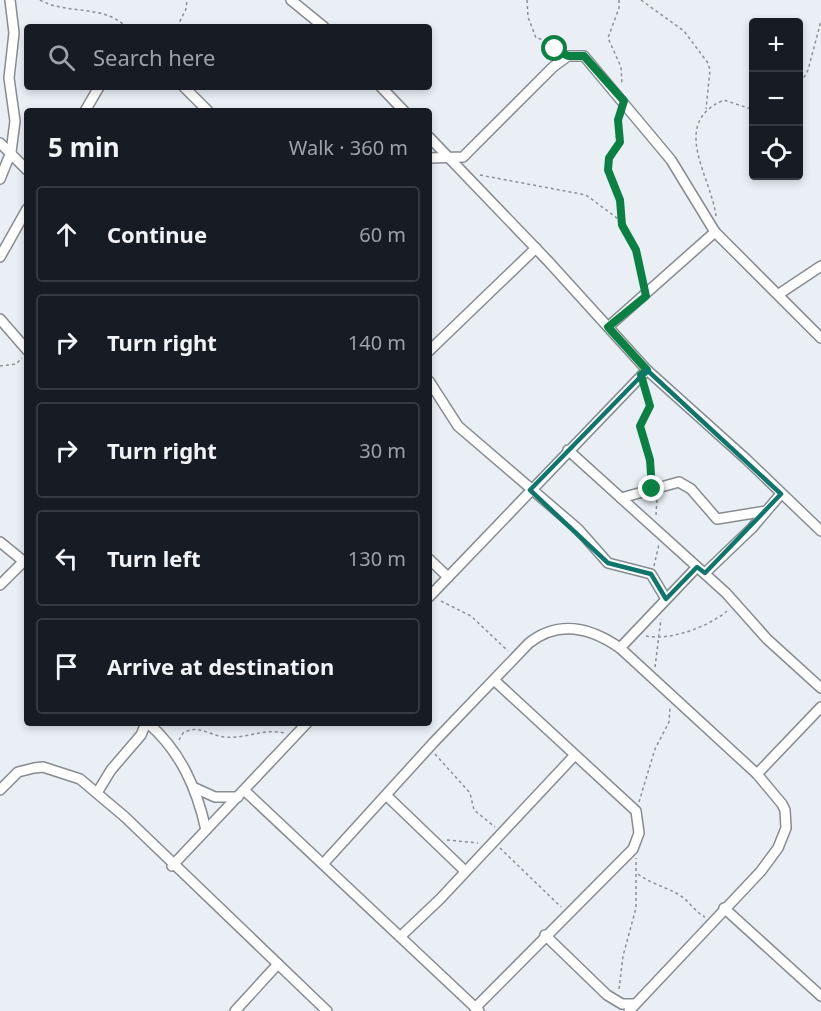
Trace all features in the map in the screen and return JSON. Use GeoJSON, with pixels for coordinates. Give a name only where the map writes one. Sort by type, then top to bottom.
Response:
{"type":"FeatureCollection","features":[{"type":"Feature","properties":{"kind":"street"},"geometry":{"type":"LineString","coordinates":[[0,178],[11,152],[15,121],[9,78],[14,33],[10,0]]}},
{"type":"Feature","properties":{"kind":"street"},"geometry":{"type":"LineString","coordinates":[[291,0],[320,24]]}},
{"type":"Feature","properties":{"kind":"street"},"geometry":{"type":"LineString","coordinates":[[432,158],[447,156],[457,159],[463,157],[568,56],[584,56],[671,160],[715,232],[821,338]]}},
{"type":"Feature","properties":{"kind":"street"},"geometry":{"type":"LineString","coordinates":[[87,108],[97,90]]}},
{"type":"Feature","properties":{"kind":"street"},"geometry":{"type":"LineString","coordinates":[[187,90],[205,108]]}},
{"type":"Feature","properties":{"kind":"street"},"geometry":{"type":"LineString","coordinates":[[384,90],[401,108]]}},
{"type":"Feature","properties":{"kind":"street"},"geometry":{"type":"LineString","coordinates":[[432,140],[608,327],[644,373],[746,459],[821,531]]}},
{"type":"Feature","properties":{"kind":"street"},"geometry":{"type":"LineString","coordinates":[[0,142],[24,167]]}},
{"type":"Feature","properties":{"kind":"street"},"geometry":{"type":"LineString","coordinates":[[0,257],[24,214]]}},
{"type":"Feature","properties":{"kind":"street"},"geometry":{"type":"LineString","coordinates":[[608,327],[646,296],[715,232]]}},
{"type":"Feature","properties":{"kind":"street"},"geometry":{"type":"LineString","coordinates":[[432,346],[536,248]]}},
{"type":"Feature","properties":{"kind":"street"},"geometry":{"type":"LineString","coordinates":[[779,294],[821,266]]}},
{"type":"Feature","properties":{"kind":"street"},"geometry":{"type":"LineString","coordinates":[[0,319],[24,348]]}},
{"type":"Feature","properties":{"kind":"street"},"geometry":{"type":"LineString","coordinates":[[432,593],[644,373]]}},
{"type":"Feature","properties":{"kind":"street"},"geometry":{"type":"LineString","coordinates":[[432,386],[458,426],[578,529],[608,563],[645,570],[655,579],[664,601]]}},
{"type":"Feature","properties":{"kind":"street"},"geometry":{"type":"LineString","coordinates":[[568,450],[705,573],[768,639],[821,688]]}},
{"type":"Feature","properties":{"kind":"street"},"geometry":{"type":"LineString","coordinates":[[621,498],[675,482],[682,483],[715,517],[721,520],[766,511]]}},
{"type":"Feature","properties":{"kind":"street"},"geometry":{"type":"LineString","coordinates":[[705,573],[781,494]]}},
{"type":"Feature","properties":{"kind":"street"},"geometry":{"type":"LineString","coordinates":[[0,542],[24,562]]}},
{"type":"Feature","properties":{"kind":"street"},"geometry":{"type":"LineString","coordinates":[[432,562],[448,577]]}},
{"type":"Feature","properties":{"kind":"street"},"geometry":{"type":"LineString","coordinates":[[0,585],[24,564]]}},
{"type":"Feature","properties":{"kind":"street"},"geometry":{"type":"LineString","coordinates":[[620,648],[697,567]]}},
{"type":"Feature","properties":{"kind":"street"},"geometry":{"type":"LineString","coordinates":[[323,864],[426,751],[538,636],[556,629],[585,631],[608,640],[620,648],[757,774],[785,810],[786,828],[778,848],[761,871],[714,918],[632,1008],[618,1002],[545,935]]}},
{"type":"Feature","properties":{"kind":"street"},"geometry":{"type":"LineString","coordinates":[[195,788],[215,797],[241,794],[323,864],[401,936],[460,996],[477,1009],[545,935],[634,848],[639,832],[636,811],[494,680]]}},
{"type":"Feature","properties":{"kind":"street"},"geometry":{"type":"LineString","coordinates":[[757,774],[821,707]]}},
{"type":"Feature","properties":{"kind":"street"},"geometry":{"type":"LineString","coordinates":[[97,793],[111,770],[141,735],[146,726]]}},
{"type":"Feature","properties":{"kind":"street"},"geometry":{"type":"LineString","coordinates":[[150,726],[175,755],[195,788],[206,830]]}},
{"type":"Feature","properties":{"kind":"street"},"geometry":{"type":"LineString","coordinates":[[172,866],[304,726]]}},
{"type":"Feature","properties":{"kind":"street"},"geometry":{"type":"LineString","coordinates":[[401,936],[574,756]]}},
{"type":"Feature","properties":{"kind":"street"},"geometry":{"type":"LineString","coordinates":[[0,790],[18,772],[43,767],[72,775],[97,793],[327,1011]]}},
{"type":"Feature","properties":{"kind":"street"},"geometry":{"type":"LineString","coordinates":[[387,796],[465,871]]}},
{"type":"Feature","properties":{"kind":"street"},"geometry":{"type":"LineString","coordinates":[[724,908],[821,996]]}},
{"type":"Feature","properties":{"kind":"street"},"geometry":{"type":"LineString","coordinates":[[235,1011],[278,964]]}},
{"type":"Feature","properties":{"kind":"path"},"geometry":{"type":"LineString","coordinates":[[40,0],[60,8],[106,15],[122,24]]}},
{"type":"Feature","properties":{"kind":"path"},"geometry":{"type":"LineString","coordinates":[[178,24],[186,9],[187,0]]}},
{"type":"Feature","properties":{"kind":"path"},"geometry":{"type":"LineString","coordinates":[[527,0],[528,17],[536,38],[545,40],[568,56]]}},
{"type":"Feature","properties":{"kind":"path"},"geometry":{"type":"LineString","coordinates":[[619,0],[608,39],[621,67],[623,100],[618,120],[620,142],[608,165],[620,200],[622,222]]}},
{"type":"Feature","properties":{"kind":"path"},"geometry":{"type":"LineString","coordinates":[[641,0],[684,31],[708,63],[710,70],[706,110],[697,127],[696,145],[700,164],[714,198],[715,232]]}},
{"type":"Feature","properties":{"kind":"path"},"geometry":{"type":"LineString","coordinates":[[803,79],[808,70],[821,21]]}},
{"type":"Feature","properties":{"kind":"path"},"geometry":{"type":"LineString","coordinates":[[706,110],[724,100],[749,109]]}},
{"type":"Feature","properties":{"kind":"path"},"geometry":{"type":"LineString","coordinates":[[465,174],[586,195],[622,222],[634,243],[646,296]]}},
{"type":"Feature","properties":{"kind":"path"},"geometry":{"type":"LineString","coordinates":[[0,366],[16,364],[24,355]]}},
{"type":"Feature","properties":{"kind":"path"},"geometry":{"type":"LineString","coordinates":[[644,373],[650,406],[640,426],[650,460],[652,489],[658,500],[656,529],[659,547],[655,562],[655,579]]}},
{"type":"Feature","properties":{"kind":"path"},"geometry":{"type":"LineString","coordinates":[[432,595],[471,615],[515,658]]}},
{"type":"Feature","properties":{"kind":"path"},"geometry":{"type":"LineString","coordinates":[[646,673],[657,664],[658,638],[664,601]]}},
{"type":"Feature","properties":{"kind":"path"},"geometry":{"type":"LineString","coordinates":[[633,633],[668,638],[715,620],[735,602]]}},
{"type":"Feature","properties":{"kind":"path"},"geometry":{"type":"LineString","coordinates":[[636,811],[652,758],[669,722],[670,695]]}},
{"type":"Feature","properties":{"kind":"path"},"geometry":{"type":"LineString","coordinates":[[175,755],[180,736],[191,729],[201,729],[216,736],[242,738],[269,730],[295,736]]}},
{"type":"Feature","properties":{"kind":"path"},"geometry":{"type":"LineString","coordinates":[[426,751],[439,757],[470,793],[474,810],[495,826],[492,841]]}},
{"type":"Feature","properties":{"kind":"path"},"geometry":{"type":"LineString","coordinates":[[445,840],[492,841],[548,892],[567,915]]}},
{"type":"Feature","properties":{"kind":"path"},"geometry":{"type":"LineString","coordinates":[[618,1002],[623,956],[636,908],[637,874],[634,848]]}},
{"type":"Feature","properties":{"kind":"path"},"geometry":{"type":"LineString","coordinates":[[637,874],[648,882],[683,897],[688,905],[697,909],[702,916],[714,918]]}},
{"type":"Feature","properties":{"kind":"highlighted area"},"geometry":{"type":"Polygon","coordinates":[[[647,370],[781,494],[705,573],[697,567],[666,599],[651,574],[608,563],[530,490],[647,370]]]}},
{"type":"Feature","properties":{"kind":"route"},"geometry":{"type":"LineString","coordinates":[[555,49],[568,56],[584,56],[591,61],[624,101],[618,120],[620,142],[609,158],[608,170],[620,200],[622,225],[634,243],[646,296],[608,327],[647,370],[641,375],[650,406],[640,426],[650,460],[649,477],[652,489]]}}]}
